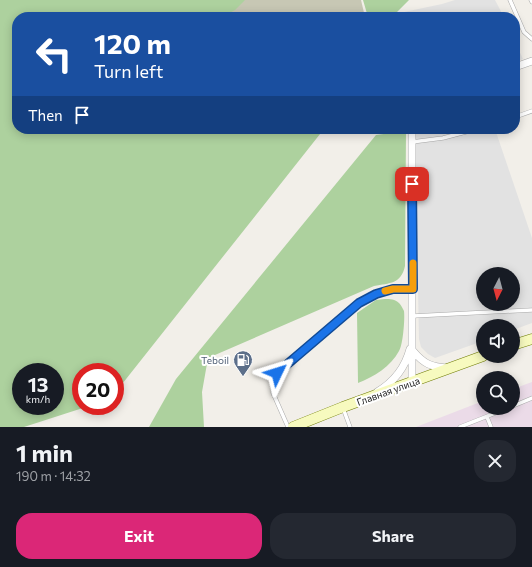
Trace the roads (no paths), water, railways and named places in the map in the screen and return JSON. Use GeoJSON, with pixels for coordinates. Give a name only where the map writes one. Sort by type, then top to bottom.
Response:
{"type":"FeatureCollection","features":[{"type":"Feature","properties":{"kind":"main road"},"geometry":{"type":"LineString","coordinates":[[520,343],[532,339]]}},
{"type":"Feature","properties":{"kind":"main road","name":"Главная улица"},"geometry":{"type":"LineString","coordinates":[[294,427],[343,407],[476,359]]}},
{"type":"Feature","properties":{"kind":"street"},"geometry":{"type":"LineString","coordinates":[[520,65],[532,61]]}},
{"type":"Feature","properties":{"kind":"street"},"geometry":{"type":"LineString","coordinates":[[412,134],[412,382]]}},
{"type":"Feature","properties":{"kind":"street"},"geometry":{"type":"LineString","coordinates":[[363,400],[390,383],[399,374],[406,362],[413,340]]}},
{"type":"Feature","properties":{"kind":"street"},"geometry":{"type":"LineString","coordinates":[[413,351],[426,364],[435,367],[450,368]]}},
{"type":"Feature","properties":{"kind":"lane"},"geometry":{"type":"LineString","coordinates":[[510,0],[515,12]]}},
{"type":"Feature","properties":{"kind":"lane"},"geometry":{"type":"LineString","coordinates":[[520,23],[524,32],[532,39]]}},
{"type":"Feature","properties":{"kind":"lane"},"geometry":{"type":"LineString","coordinates":[[520,115],[532,111]]}},
{"type":"Feature","properties":{"kind":"lane"},"geometry":{"type":"LineString","coordinates":[[412,142],[443,138],[458,134]]}},
{"type":"Feature","properties":{"kind":"lane"},"geometry":{"type":"LineString","coordinates":[[288,427],[273,393],[273,382],[277,373],[359,303],[376,294],[393,289],[413,289]]}},
{"type":"Feature","properties":{"kind":"lane"},"geometry":{"type":"LineString","coordinates":[[413,316],[532,310]]}},
{"type":"Feature","properties":{"kind":"lane"},"geometry":{"type":"LineString","coordinates":[[520,403],[532,398]]}},
{"type":"Feature","properties":{"kind":"lane"},"geometry":{"type":"LineString","coordinates":[[343,407],[350,427]]}},
{"type":"Feature","properties":{"kind":"lane"},"geometry":{"type":"LineString","coordinates":[[460,427],[492,415]]}},
{"type":"Feature","properties":{"kind":"lane"},"geometry":{"type":"LineString","coordinates":[[487,417],[491,427]]}},
{"type":"Feature","properties":{"kind":"place","name":"Teboil"},"geometry":{"type":"Point","coordinates":[243,377]}}]}
